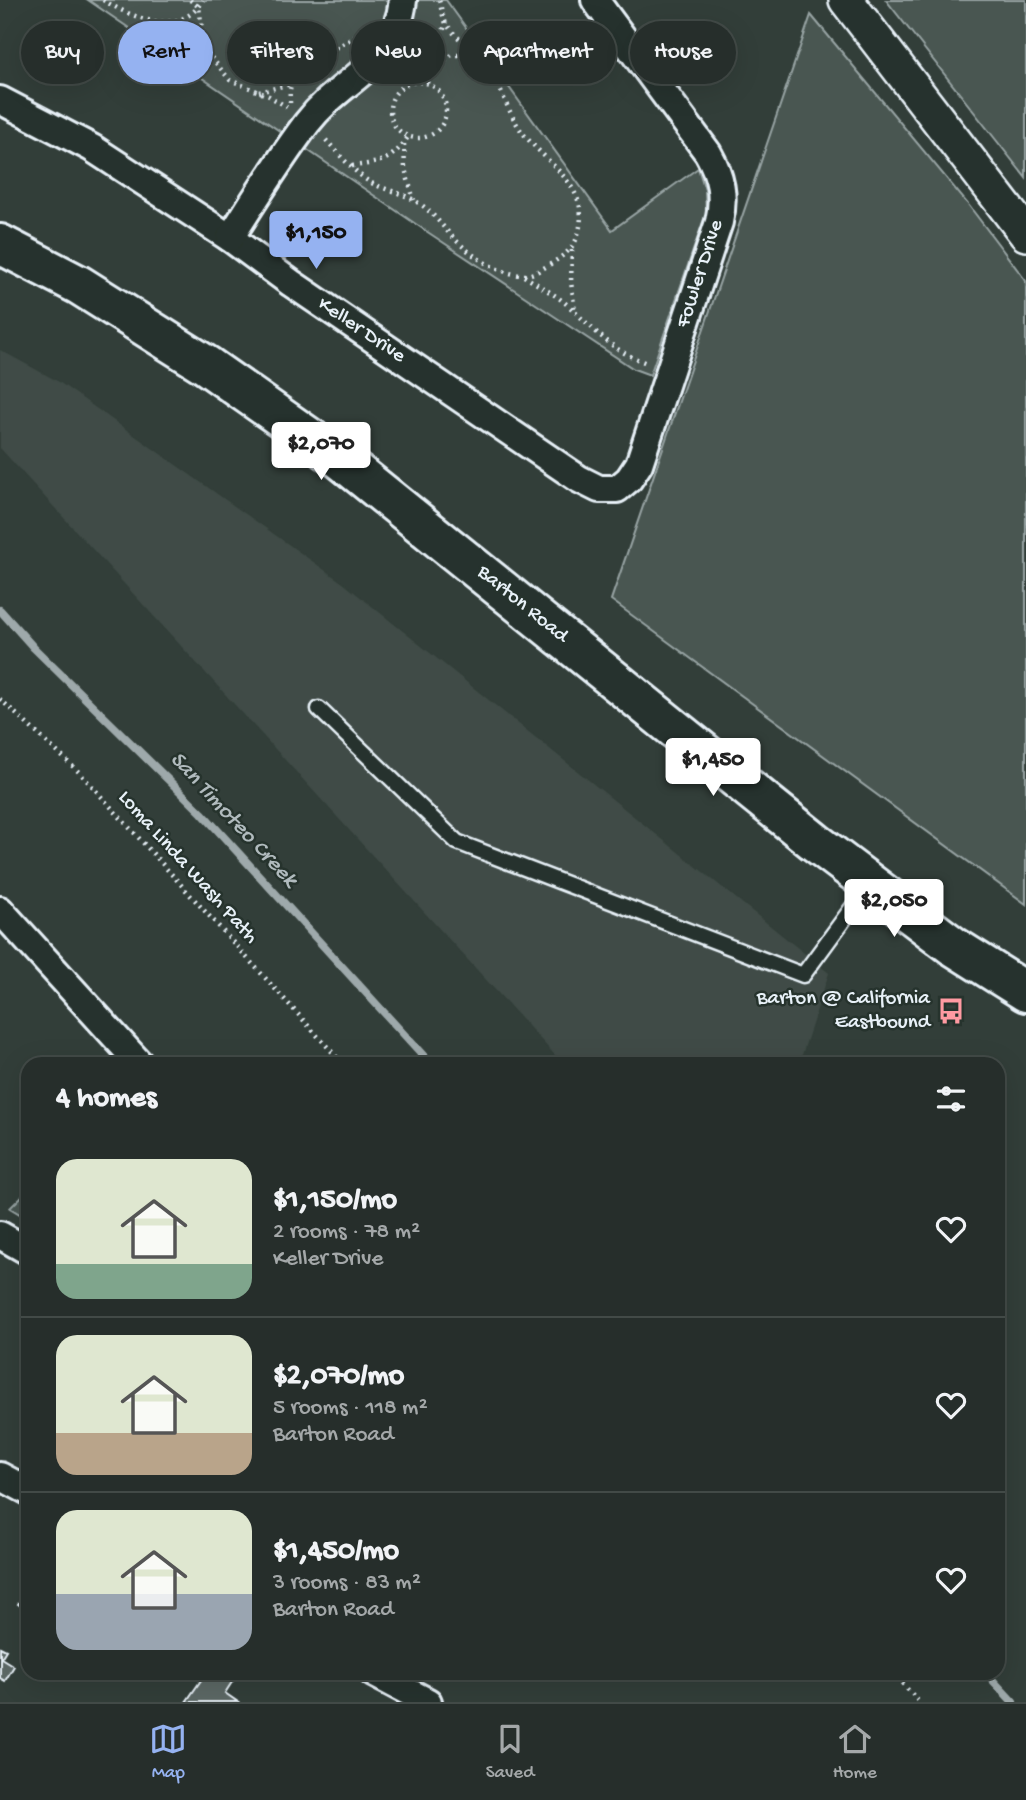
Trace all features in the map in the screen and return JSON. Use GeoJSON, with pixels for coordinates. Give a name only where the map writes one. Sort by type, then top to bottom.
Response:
{"type":"FeatureCollection","features":[{"type":"Feature","properties":{"kind":"main road","name":"Barton Road"},"geometry":{"type":"LineString","coordinates":[[0,244],[79,285],[206,365],[340,459],[804,834],[953,946],[1026,992]]}},
{"type":"Feature","properties":{"kind":"street"},"geometry":{"type":"LineString","coordinates":[[230,238],[274,169],[326,100],[369,68],[386,48],[397,26],[403,0]]}},
{"type":"Feature","properties":{"kind":"street","name":"Fowler Drive"},"geometry":{"type":"LineString","coordinates":[[595,0],[708,153],[717,170],[723,194],[719,222],[639,464],[629,479],[617,489]]}},
{"type":"Feature","properties":{"kind":"street"},"geometry":{"type":"LineString","coordinates":[[846,0],[1026,234]]}},
{"type":"Feature","properties":{"kind":"street","name":"Keller Drive"},"geometry":{"type":"LineString","coordinates":[[0,100],[92,148],[230,238],[291,283],[579,479],[599,489],[617,489]]}},
{"type":"Feature","properties":{"kind":"street"},"geometry":{"type":"LineString","coordinates":[[0,910],[134,1057]]}},
{"type":"Feature","properties":{"kind":"street"},"geometry":{"type":"LineString","coordinates":[[0,1235],[21,1247]]}},
{"type":"Feature","properties":{"kind":"street"},"geometry":{"type":"LineString","coordinates":[[0,1476],[21,1487]]}},
{"type":"Feature","properties":{"kind":"street"},"geometry":{"type":"LineString","coordinates":[[393,1680],[422,1690]]}},
{"type":"Feature","properties":{"kind":"lane"},"geometry":{"type":"LineString","coordinates":[[319,709],[457,842],[803,975],[870,884]]}},
{"type":"Feature","properties":{"kind":"path"},"geometry":{"type":"LineString","coordinates":[[103,0],[152,21]]}},
{"type":"Feature","properties":{"kind":"path"},"geometry":{"type":"LineString","coordinates":[[190,0],[199,7],[201,21]]}},
{"type":"Feature","properties":{"kind":"path"},"geometry":{"type":"LineString","coordinates":[[175,21],[185,18],[199,7],[203,0]]}},
{"type":"Feature","properties":{"kind":"path"},"geometry":{"type":"LineString","coordinates":[[439,0],[446,22],[459,35]]}},
{"type":"Feature","properties":{"kind":"path"},"geometry":{"type":"LineString","coordinates":[[213,60],[230,80],[291,110],[291,84]]}},
{"type":"Feature","properties":{"kind":"path"},"geometry":{"type":"LineString","coordinates":[[258,92],[287,84]]}},
{"type":"Feature","properties":{"kind":"path"},"geometry":{"type":"LineString","coordinates":[[410,84],[399,89],[391,101],[390,116],[397,129],[408,137],[423,138],[436,131],[444,120],[445,105],[439,92],[428,84]]}},
{"type":"Feature","properties":{"kind":"path"},"geometry":{"type":"LineString","coordinates":[[496,84],[519,129],[570,181],[574,190],[580,211],[579,227],[570,261],[575,312]]}},
{"type":"Feature","properties":{"kind":"path"},"geometry":{"type":"LineString","coordinates":[[308,122],[369,181],[415,201],[471,254],[498,269],[527,275],[568,252],[573,245]]}},
{"type":"Feature","properties":{"kind":"path"},"geometry":{"type":"LineString","coordinates":[[351,166],[391,158],[408,137]]}},
{"type":"Feature","properties":{"kind":"path"},"geometry":{"type":"LineString","coordinates":[[404,143],[405,169],[415,201]]}},
{"type":"Feature","properties":{"kind":"path"},"geometry":{"type":"LineString","coordinates":[[520,274],[575,312],[592,331],[615,349],[652,365]]}},
{"type":"Feature","properties":{"kind":"path","name":"Loma Linda Wash Path"},"geometry":{"type":"LineString","coordinates":[[0,699],[81,774],[338,1057]]}},
{"type":"Feature","properties":{"kind":"path"},"geometry":{"type":"LineString","coordinates":[[899,1680],[919,1702]]}},
{"type":"Feature","properties":{"kind":"shaded area"},"geometry":{"type":"Polygon","coordinates":[[[88,0],[446,0],[461,21],[459,21],[459,84],[507,84],[612,230],[698,168],[705,190],[706,213],[650,375],[634,369],[211,84],[213,21],[119,21],[88,0]]]}},
{"type":"Feature","properties":{"kind":"shaded area"},"geometry":{"type":"Polygon","coordinates":[[[886,0],[1026,0],[1026,178],[886,0]]]}},
{"type":"Feature","properties":{"kind":"shaded area"},"geometry":{"type":"Polygon","coordinates":[[[811,15],[967,203],[1026,281],[1026,904],[611,600],[811,15]]]}},
{"type":"Feature","properties":{"kind":"shaded area"},"geometry":{"type":"Polygon","coordinates":[[[0,350],[59,382],[343,583],[829,973],[801,1057],[557,1057],[0,448],[0,350]]]}},
{"type":"Feature","properties":{"kind":"shaded area"},"geometry":{"type":"Polygon","coordinates":[[[21,1197],[21,1215],[10,1208],[21,1197]]]}},
{"type":"Feature","properties":{"kind":"building"},"geometry":{"type":"Polygon","coordinates":[[[0,1647],[6,1650],[1,1658],[14,1666],[5,1681],[0,1678],[0,1647]]]}},
{"type":"Feature","properties":{"kind":"building"},"geometry":{"type":"Polygon","coordinates":[[[201,1680],[233,1680],[225,1693],[238,1702],[186,1702],[201,1680]]]}},
{"type":"Feature","properties":{"kind":"waterway","name":"San Timoteo Creek"},"geometry":{"type":"LineString","coordinates":[[0,610],[34,648],[202,813],[425,1057]]}},
{"type":"Feature","properties":{"kind":"waterway","name":"San Timoteo Creek"},"geometry":{"type":"LineString","coordinates":[[993,1680],[1013,1702]]}},
{"type":"Feature","properties":{"kind":"place","name":"Barton @ California Eastbound"},"geometry":{"type":"Point","coordinates":[951,1011]}}]}
